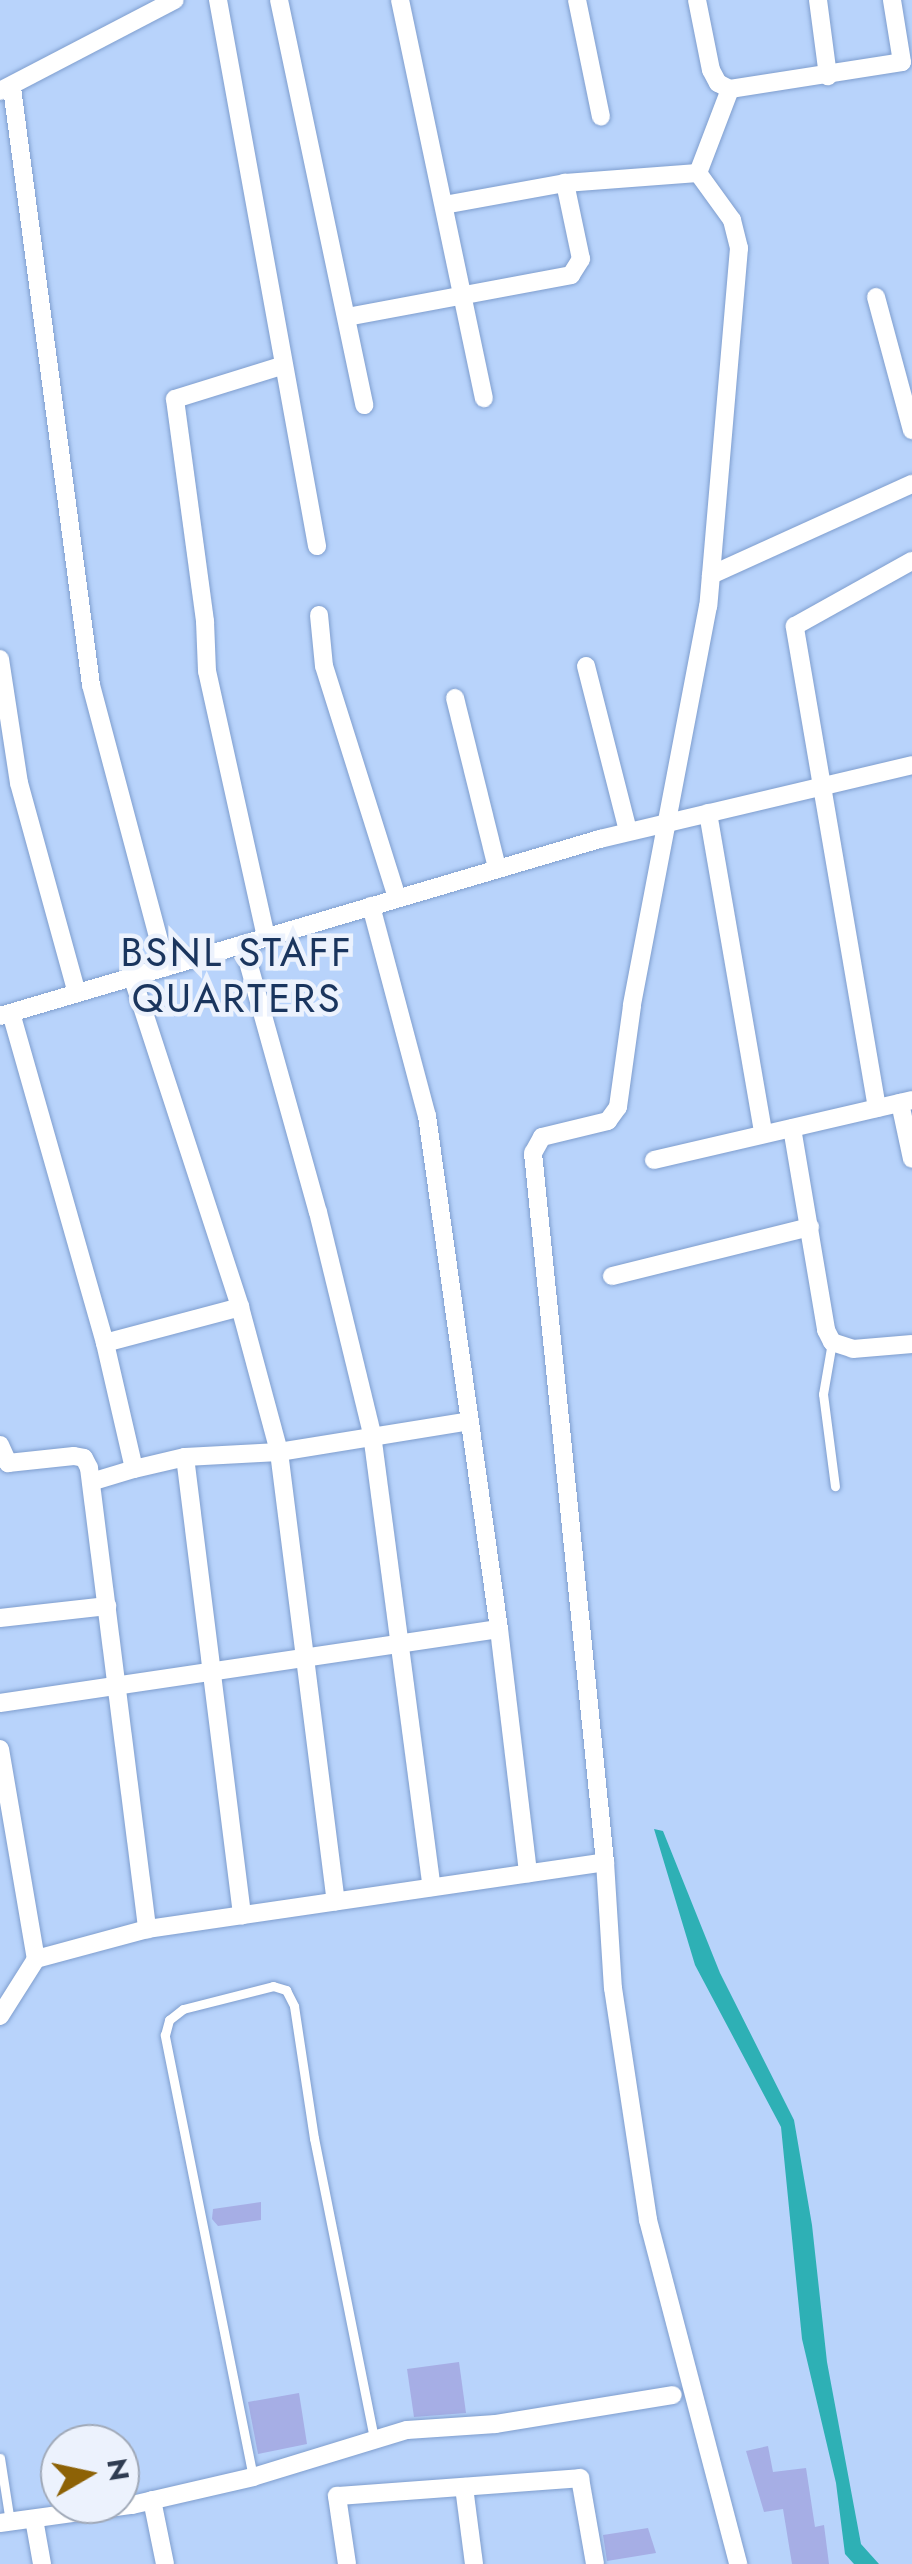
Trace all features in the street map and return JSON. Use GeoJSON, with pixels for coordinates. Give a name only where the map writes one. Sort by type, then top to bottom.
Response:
{"type":"FeatureCollection","features":[{"type":"Feature","properties":{"kind":"street"},"geometry":{"type":"LineString","coordinates":[[166,966],[104,736],[84,642],[6,90],[175,0]]}},
{"type":"Feature","properties":{"kind":"street"},"geometry":{"type":"LineString","coordinates":[[218,0],[316,546]]}},
{"type":"Feature","properties":{"kind":"street"},"geometry":{"type":"LineString","coordinates":[[279,0],[364,406]]}},
{"type":"Feature","properties":{"kind":"street"},"geometry":{"type":"LineString","coordinates":[[400,0],[484,398]]}},
{"type":"Feature","properties":{"kind":"street"},"geometry":{"type":"LineString","coordinates":[[577,0],[602,117]]}},
{"type":"Feature","properties":{"kind":"street"},"geometry":{"type":"LineString","coordinates":[[697,0],[711,70],[718,83],[730,88],[902,62],[892,0]]}},
{"type":"Feature","properties":{"kind":"street"},"geometry":{"type":"LineString","coordinates":[[818,0],[828,76]]}},
{"type":"Feature","properties":{"kind":"street"},"geometry":{"type":"LineString","coordinates":[[698,174],[730,88]]}},
{"type":"Feature","properties":{"kind":"street"},"geometry":{"type":"LineString","coordinates":[[444,205],[565,183],[698,174]]}},
{"type":"Feature","properties":{"kind":"street"},"geometry":{"type":"LineString","coordinates":[[698,174],[732,220],[739,248],[711,575],[618,1107],[608,1122],[542,1137],[533,1153],[605,1862],[613,1988],[648,2220],[738,2564]]}},
{"type":"Feature","properties":{"kind":"street"},"geometry":{"type":"LineString","coordinates":[[346,317],[557,278],[577,269],[580,259],[565,183]]}},
{"type":"Feature","properties":{"kind":"street"},"geometry":{"type":"LineString","coordinates":[[876,298],[912,430]]}},
{"type":"Feature","properties":{"kind":"street"},"geometry":{"type":"LineString","coordinates":[[266,937],[207,671],[205,622],[175,399],[281,366]]}},
{"type":"Feature","properties":{"kind":"street"},"geometry":{"type":"LineString","coordinates":[[711,575],[912,484]]}},
{"type":"Feature","properties":{"kind":"street"},"geometry":{"type":"LineString","coordinates":[[877,1108],[796,626],[911,568]]}},
{"type":"Feature","properties":{"kind":"street"},"geometry":{"type":"LineString","coordinates":[[319,615],[324,666],[397,898]]}},
{"type":"Feature","properties":{"kind":"street"},"geometry":{"type":"LineString","coordinates":[[0,659],[13,756],[77,993]]}},
{"type":"Feature","properties":{"kind":"street"},"geometry":{"type":"LineString","coordinates":[[586,666],[628,831]]}},
{"type":"Feature","properties":{"kind":"street"},"geometry":{"type":"LineString","coordinates":[[455,698],[497,868]]}},
{"type":"Feature","properties":{"kind":"street"},"geometry":{"type":"LineString","coordinates":[[134,1470],[104,1343],[6,1015],[628,831],[912,765]]}},
{"type":"Feature","properties":{"kind":"street"},"geometry":{"type":"LineString","coordinates":[[708,813],[763,1134]]}},
{"type":"Feature","properties":{"kind":"street"},"geometry":{"type":"LineString","coordinates":[[371,906],[427,1116],[499,1629],[528,1873]]}},
{"type":"Feature","properties":{"kind":"street"},"geometry":{"type":"LineString","coordinates":[[243,944],[318,1212],[372,1434],[403,1644],[432,1887]]}},
{"type":"Feature","properties":{"kind":"street"},"geometry":{"type":"LineString","coordinates":[[132,976],[240,1307],[279,1452],[336,1901]]}},
{"type":"Feature","properties":{"kind":"street"},"geometry":{"type":"LineString","coordinates":[[654,1160],[906,1102],[912,1158]]}},
{"type":"Feature","properties":{"kind":"street"},"geometry":{"type":"LineString","coordinates":[[792,1128],[826,1330],[832,1342],[853,1349],[912,1344]]}},
{"type":"Feature","properties":{"kind":"street"},"geometry":{"type":"LineString","coordinates":[[612,1276],[810,1227]]}},
{"type":"Feature","properties":{"kind":"street"},"geometry":{"type":"LineString","coordinates":[[104,1343],[240,1307]]}},
{"type":"Feature","properties":{"kind":"street"},"geometry":{"type":"LineString","coordinates":[[91,1482],[185,1457],[279,1452],[470,1420]]}},
{"type":"Feature","properties":{"kind":"street"},"geometry":{"type":"LineString","coordinates":[[0,1445],[8,1463],[18,1466],[84,1458],[91,1482],[147,1929]]}},
{"type":"Feature","properties":{"kind":"street"},"geometry":{"type":"LineString","coordinates":[[185,1457],[242,1915]]}},
{"type":"Feature","properties":{"kind":"street"},"geometry":{"type":"LineString","coordinates":[[0,1618],[107,1606]]}},
{"type":"Feature","properties":{"kind":"street"},"geometry":{"type":"LineString","coordinates":[[0,1703],[499,1629]]}},
{"type":"Feature","properties":{"kind":"street"},"geometry":{"type":"LineString","coordinates":[[0,1750],[36,1960]]}},
{"type":"Feature","properties":{"kind":"street"},"geometry":{"type":"LineString","coordinates":[[0,2016],[36,1960],[147,1929],[605,1862]]}},
{"type":"Feature","properties":{"kind":"street"},"geometry":{"type":"LineString","coordinates":[[5,2523],[152,2500],[253,2477],[374,2438],[673,2395]]}},
{"type":"Feature","properties":{"kind":"street"},"geometry":{"type":"LineString","coordinates":[[347,2564],[337,2496],[580,2478],[595,2564]]}},
{"type":"Feature","properties":{"kind":"street"},"geometry":{"type":"LineString","coordinates":[[464,2486],[474,2564]]}},
{"type":"Feature","properties":{"kind":"street"},"geometry":{"type":"LineString","coordinates":[[152,2500],[165,2564]]}},
{"type":"Feature","properties":{"kind":"street"},"geometry":{"type":"LineString","coordinates":[[34,2519],[42,2564]]}},
{"type":"Feature","properties":{"kind":"lane"},"geometry":{"type":"LineString","coordinates":[[832,1342],[823,1394],[835,1486]]}},
{"type":"Feature","properties":{"kind":"lane"},"geometry":{"type":"LineString","coordinates":[[253,2477],[165,2034],[169,2020],[183,2008],[273,1986],[286,1990],[294,2006],[314,2138],[374,2438]]}},
{"type":"Feature","properties":{"kind":"lane"},"geometry":{"type":"LineString","coordinates":[[0,2458],[5,2523]]}},
{"type":"Feature","properties":{"kind":"shaded area"},"geometry":{"type":"Polygon","coordinates":[[[654,1829],[663,1831],[720,1973],[794,2120],[812,2225],[827,2362],[861,2544],[879,2564],[854,2564],[845,2554],[836,2483],[802,2339],[781,2127],[695,1965],[654,1829]]]}},
{"type":"Feature","properties":{"kind":"building"},"geometry":{"type":"Polygon","coordinates":[[[261,2202],[261,2220],[218,2226],[212,2219],[213,2209],[261,2202]]]}},
{"type":"Feature","properties":{"kind":"building"},"geometry":{"type":"Polygon","coordinates":[[[459,2362],[466,2413],[414,2417],[407,2369],[459,2362]]]}},
{"type":"Feature","properties":{"kind":"building"},"geometry":{"type":"Polygon","coordinates":[[[299,2393],[307,2444],[258,2454],[248,2402],[299,2393]]]}},
{"type":"Feature","properties":{"kind":"building"},"geometry":{"type":"Polygon","coordinates":[[[768,2446],[773,2472],[806,2468],[815,2527],[824,2525],[829,2564],[792,2564],[783,2509],[764,2512],[746,2451],[768,2446]]]}},
{"type":"Feature","properties":{"kind":"building"},"geometry":{"type":"Polygon","coordinates":[[[648,2528],[656,2553],[607,2561],[603,2535],[648,2528]]]}},
{"type":"Feature","properties":{"kind":"district","name":"BSNL STAFF QUARTERS"},"geometry":{"type":"Point","coordinates":[237,975]}}]}
